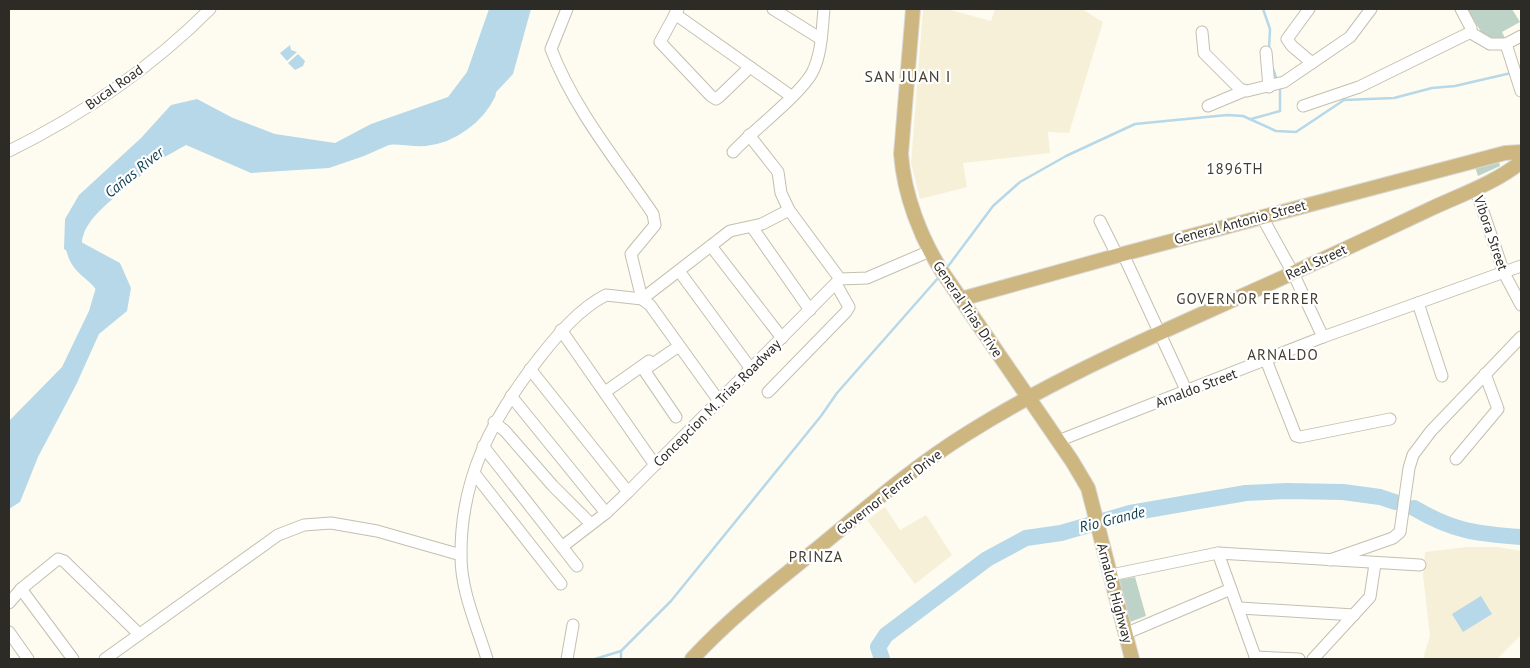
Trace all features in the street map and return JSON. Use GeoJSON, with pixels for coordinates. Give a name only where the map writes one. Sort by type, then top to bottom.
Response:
{"type":"FeatureCollection","features":[{"type":"Feature","properties":{"kind":"main road","name":"General Trias Drive"},"geometry":{"type":"LineString","coordinates":[[913,9],[901,154],[903,174],[929,248],[939,267],[1027,398]]}},
{"type":"Feature","properties":{"kind":"main road","name":"General Antonio Street"},"geometry":{"type":"LineString","coordinates":[[961,300],[1120,255],[1496,155],[1521,152]]}},
{"type":"Feature","properties":{"kind":"main road","name":"Real Street"},"geometry":{"type":"LineString","coordinates":[[1027,398],[1160,333],[1475,188],[1521,162]]}},
{"type":"Feature","properties":{"kind":"main road","name":"Arnaldo Highway"},"geometry":{"type":"LineString","coordinates":[[1027,398],[1058,441],[1088,488],[1132,659]]}},
{"type":"Feature","properties":{"kind":"main road","name":"Governor Ferrer Drive"},"geometry":{"type":"LineString","coordinates":[[692,659],[721,628],[886,492],[966,434],[1027,398]]}},
{"type":"Feature","properties":{"kind":"street","name":"Bucal Road"},"geometry":{"type":"LineString","coordinates":[[9,151],[94,103],[154,58],[210,9]]}},
{"type":"Feature","properties":{"kind":"street"},"geometry":{"type":"LineString","coordinates":[[567,9],[551,49],[560,72],[571,94],[653,214],[655,225],[631,254],[642,299]]}},
{"type":"Feature","properties":{"kind":"street"},"geometry":{"type":"LineString","coordinates":[[773,9],[821,39]]}},
{"type":"Feature","properties":{"kind":"street"},"geometry":{"type":"LineString","coordinates":[[733,152],[812,73],[821,39],[824,9]]}},
{"type":"Feature","properties":{"kind":"street"},"geometry":{"type":"LineString","coordinates":[[1309,9],[1287,39],[1292,46],[1312,63]]}},
{"type":"Feature","properties":{"kind":"street"},"geometry":{"type":"LineString","coordinates":[[1208,106],[1244,91],[1269,88],[1284,82],[1350,37],[1371,9]]}},
{"type":"Feature","properties":{"kind":"street"},"geometry":{"type":"LineString","coordinates":[[1461,9],[1471,28],[1471,33]]}},
{"type":"Feature","properties":{"kind":"street"},"geometry":{"type":"LineString","coordinates":[[750,67],[716,99],[660,42],[676,11],[791,96]]}},
{"type":"Feature","properties":{"kind":"street"},"geometry":{"type":"LineString","coordinates":[[1202,32],[1204,53],[1244,91]]}},
{"type":"Feature","properties":{"kind":"street"},"geometry":{"type":"LineString","coordinates":[[1471,33],[1490,44],[1506,44],[1521,36]]}},
{"type":"Feature","properties":{"kind":"street"},"geometry":{"type":"LineString","coordinates":[[1303,106],[1359,87],[1471,33]]}},
{"type":"Feature","properties":{"kind":"street"},"geometry":{"type":"LineString","coordinates":[[1506,44],[1521,91]]}},
{"type":"Feature","properties":{"kind":"street"},"geometry":{"type":"LineString","coordinates":[[1266,52],[1269,88]]}},
{"type":"Feature","properties":{"kind":"street"},"geometry":{"type":"LineString","coordinates":[[749,135],[778,172],[781,193],[789,210],[838,282],[849,307],[768,392]]}},
{"type":"Feature","properties":{"kind":"street","name":"Vibora Street"},"geometry":{"type":"LineString","coordinates":[[1475,188],[1504,273],[1521,305]]}},
{"type":"Feature","properties":{"kind":"street"},"geometry":{"type":"LineString","coordinates":[[642,299],[730,232],[762,224],[789,210]]}},
{"type":"Feature","properties":{"kind":"street"},"geometry":{"type":"LineString","coordinates":[[1262,217],[1293,273],[1323,337]]}},
{"type":"Feature","properties":{"kind":"street"},"geometry":{"type":"LineString","coordinates":[[1100,221],[1120,255],[1160,333],[1187,392]]}},
{"type":"Feature","properties":{"kind":"street"},"geometry":{"type":"LineString","coordinates":[[752,227],[810,310]]}},
{"type":"Feature","properties":{"kind":"street"},"geometry":{"type":"LineString","coordinates":[[711,246],[782,338]]}},
{"type":"Feature","properties":{"kind":"street"},"geometry":{"type":"LineString","coordinates":[[838,282],[862,278],[876,273],[896,257],[929,248]]}},
{"type":"Feature","properties":{"kind":"street","name":"Arnaldo Street"},"geometry":{"type":"LineString","coordinates":[[1058,441],[1187,392],[1323,337],[1521,266]]}},
{"type":"Feature","properties":{"kind":"street"},"geometry":{"type":"LineString","coordinates":[[679,271],[752,368]]}},
{"type":"Feature","properties":{"kind":"street","name":"Concepcion M. Trias Roadway"},"geometry":{"type":"LineString","coordinates":[[563,546],[606,513],[628,492],[838,282]]}},
{"type":"Feature","properties":{"kind":"street"},"geometry":{"type":"LineString","coordinates":[[487,659],[462,575],[460,556],[464,511],[483,446],[494,422],[530,369],[562,330],[606,294],[642,299],[650,305],[719,401]]}},
{"type":"Feature","properties":{"kind":"street"},"geometry":{"type":"LineString","coordinates":[[1418,303],[1442,376]]}},
{"type":"Feature","properties":{"kind":"street"},"geometry":{"type":"LineString","coordinates":[[562,330],[655,465]]}},
{"type":"Feature","properties":{"kind":"street"},"geometry":{"type":"LineString","coordinates":[[1330,560],[1392,538],[1400,532],[1409,468],[1413,455],[1431,431],[1521,337]]}},
{"type":"Feature","properties":{"kind":"street"},"geometry":{"type":"LineString","coordinates":[[605,392],[677,344]]}},
{"type":"Feature","properties":{"kind":"street"},"geometry":{"type":"LineString","coordinates":[[676,417],[644,370],[677,344]]}},
{"type":"Feature","properties":{"kind":"street"},"geometry":{"type":"LineString","coordinates":[[1266,360],[1296,436],[1300,438],[1390,419]]}},
{"type":"Feature","properties":{"kind":"street"},"geometry":{"type":"LineString","coordinates":[[530,369],[628,492]]}},
{"type":"Feature","properties":{"kind":"street"},"geometry":{"type":"LineString","coordinates":[[1456,459],[1498,409],[1485,374]]}},
{"type":"Feature","properties":{"kind":"street"},"geometry":{"type":"LineString","coordinates":[[511,396],[606,513]]}},
{"type":"Feature","properties":{"kind":"street"},"geometry":{"type":"LineString","coordinates":[[494,422],[505,431],[553,486],[592,524]]}},
{"type":"Feature","properties":{"kind":"street"},"geometry":{"type":"LineString","coordinates":[[483,446],[577,566]]}},
{"type":"Feature","properties":{"kind":"street"},"geometry":{"type":"LineString","coordinates":[[474,473],[561,584]]}},
{"type":"Feature","properties":{"kind":"street"},"geometry":{"type":"LineString","coordinates":[[106,659],[278,535],[304,525],[331,522],[353,526],[460,556]]}},
{"type":"Feature","properties":{"kind":"street"},"geometry":{"type":"LineString","coordinates":[[1218,553],[1240,608],[1255,658],[1300,659]]}},
{"type":"Feature","properties":{"kind":"street"},"geometry":{"type":"LineString","coordinates":[[1111,575],[1218,553],[1374,564],[1420,565]]}},
{"type":"Feature","properties":{"kind":"street"},"geometry":{"type":"LineString","coordinates":[[9,603],[21,588],[58,559],[64,560],[139,634]]}},
{"type":"Feature","properties":{"kind":"street"},"geometry":{"type":"LineString","coordinates":[[1313,659],[1370,597],[1374,564]]}},
{"type":"Feature","properties":{"kind":"street"},"geometry":{"type":"LineString","coordinates":[[21,588],[72,659]]}},
{"type":"Feature","properties":{"kind":"street"},"geometry":{"type":"LineString","coordinates":[[1126,633],[1231,589]]}},
{"type":"Feature","properties":{"kind":"street"},"geometry":{"type":"LineString","coordinates":[[1240,608],[1354,615]]}},
{"type":"Feature","properties":{"kind":"street"},"geometry":{"type":"LineString","coordinates":[[567,659],[573,626]]}},
{"type":"Feature","properties":{"kind":"street"},"geometry":{"type":"LineString","coordinates":[[9,632],[28,659]]}},
{"type":"Feature","properties":{"kind":"shaded area"},"geometry":{"type":"Polygon","coordinates":[[[923,9],[947,9],[991,21],[995,9],[1082,9],[1103,22],[1069,133],[1048,132],[1050,153],[963,163],[967,187],[920,199],[911,163],[923,9]]]}},
{"type":"Feature","properties":{"kind":"shaded area"},"geometry":{"type":"Polygon","coordinates":[[[885,507],[900,530],[926,515],[952,555],[915,584],[867,520],[885,507]]]}},
{"type":"Feature","properties":{"kind":"shaded area"},"geometry":{"type":"Polygon","coordinates":[[[1467,547],[1498,547],[1521,551],[1521,635],[1497,659],[1423,659],[1430,636],[1423,575],[1425,552],[1467,547]]]}},
{"type":"Feature","properties":{"kind":"green space"},"geometry":{"type":"Polygon","coordinates":[[[1467,9],[1512,9],[1520,22],[1502,32],[1506,40],[1488,43],[1467,9]]]}},
{"type":"Feature","properties":{"kind":"green space"},"geometry":{"type":"Polygon","coordinates":[[[1498,158],[1500,166],[1478,176],[1474,164],[1498,158]]]}},
{"type":"Feature","properties":{"kind":"green space"},"geometry":{"type":"Polygon","coordinates":[[[1135,577],[1146,616],[1130,622],[1118,580],[1135,577]]]}},
{"type":"Feature","properties":{"kind":"water"},"geometry":{"type":"Polygon","coordinates":[[[489,9],[531,9],[513,74],[484,105],[461,122],[436,134],[407,137],[364,156],[329,168],[251,173],[186,145],[99,194],[83,228],[81,242],[120,263],[131,288],[127,311],[99,334],[76,385],[38,457],[20,502],[9,509],[9,421],[62,367],[89,311],[97,284],[87,264],[64,249],[65,219],[79,195],[141,138],[171,105],[197,99],[233,118],[275,134],[335,143],[371,124],[448,97],[467,72],[489,9]]]}},
{"type":"Feature","properties":{"kind":"water"},"geometry":{"type":"Polygon","coordinates":[[[290,45],[291,50],[297,52],[287,61],[280,53],[290,45]]]}},
{"type":"Feature","properties":{"kind":"water"},"geometry":{"type":"Polygon","coordinates":[[[298,54],[305,61],[303,66],[295,70],[288,63],[298,54]]]}},
{"type":"Feature","properties":{"kind":"water"},"geometry":{"type":"Polygon","coordinates":[[[1481,596],[1492,614],[1463,632],[1452,614],[1481,596]]]}},
{"type":"Feature","properties":{"kind":"waterway"},"geometry":{"type":"LineString","coordinates":[[1263,9],[1270,29],[1269,48]]}},
{"type":"Feature","properties":{"kind":"waterway"},"geometry":{"type":"LineString","coordinates":[[1273,69],[1277,80]]}},
{"type":"Feature","properties":{"kind":"waterway"},"geometry":{"type":"LineString","coordinates":[[946,269],[993,206],[1020,182],[1066,156],[1135,124],[1227,115],[1243,116],[1276,131],[1296,132],[1344,100],[1394,98],[1432,88],[1455,86],[1511,73]]}},
{"type":"Feature","properties":{"kind":"waterway"},"geometry":{"type":"LineString","coordinates":[[1251,119],[1280,111],[1280,88]]}},
{"type":"Feature","properties":{"kind":"waterway","name":"Cañas River"},"geometry":{"type":"LineString","coordinates":[[386,137],[425,138],[444,133],[470,117],[488,93]]}},
{"type":"Feature","properties":{"kind":"waterway","name":"Cañas River"},"geometry":{"type":"LineString","coordinates":[[106,291],[78,259],[74,245],[76,231],[83,218],[94,206],[142,164]]}},
{"type":"Feature","properties":{"kind":"waterway"},"geometry":{"type":"LineString","coordinates":[[595,659],[621,651],[671,601],[821,416],[837,393],[939,277]]}},
{"type":"Feature","properties":{"kind":"waterway","name":"Rio Grande"},"geometry":{"type":"LineString","coordinates":[[882,659],[878,647],[886,635],[987,559],[1026,538],[1061,533],[1130,513],[1246,493],[1287,491],[1343,492],[1380,497],[1395,502]]}},
{"type":"Feature","properties":{"kind":"waterway","name":"Rio Grande"},"geometry":{"type":"LineString","coordinates":[[1414,508],[1441,522],[1466,530],[1521,537]]}},
{"type":"Feature","properties":{"kind":"waterway"},"geometry":{"type":"LineString","coordinates":[[621,651],[621,659]]}},
{"type":"Feature","properties":{"kind":"district","name":"SAN JUAN I"},"geometry":{"type":"Point","coordinates":[908,76]}},
{"type":"Feature","properties":{"kind":"district","name":"1896TH"},"geometry":{"type":"Point","coordinates":[1235,168]}},
{"type":"Feature","properties":{"kind":"district","name":"GOVERNOR FERRER"},"geometry":{"type":"Point","coordinates":[1248,298]}},
{"type":"Feature","properties":{"kind":"district","name":"ARNALDO"},"geometry":{"type":"Point","coordinates":[1283,354]}},
{"type":"Feature","properties":{"kind":"district","name":"PRINZA"},"geometry":{"type":"Point","coordinates":[816,556]}}]}
